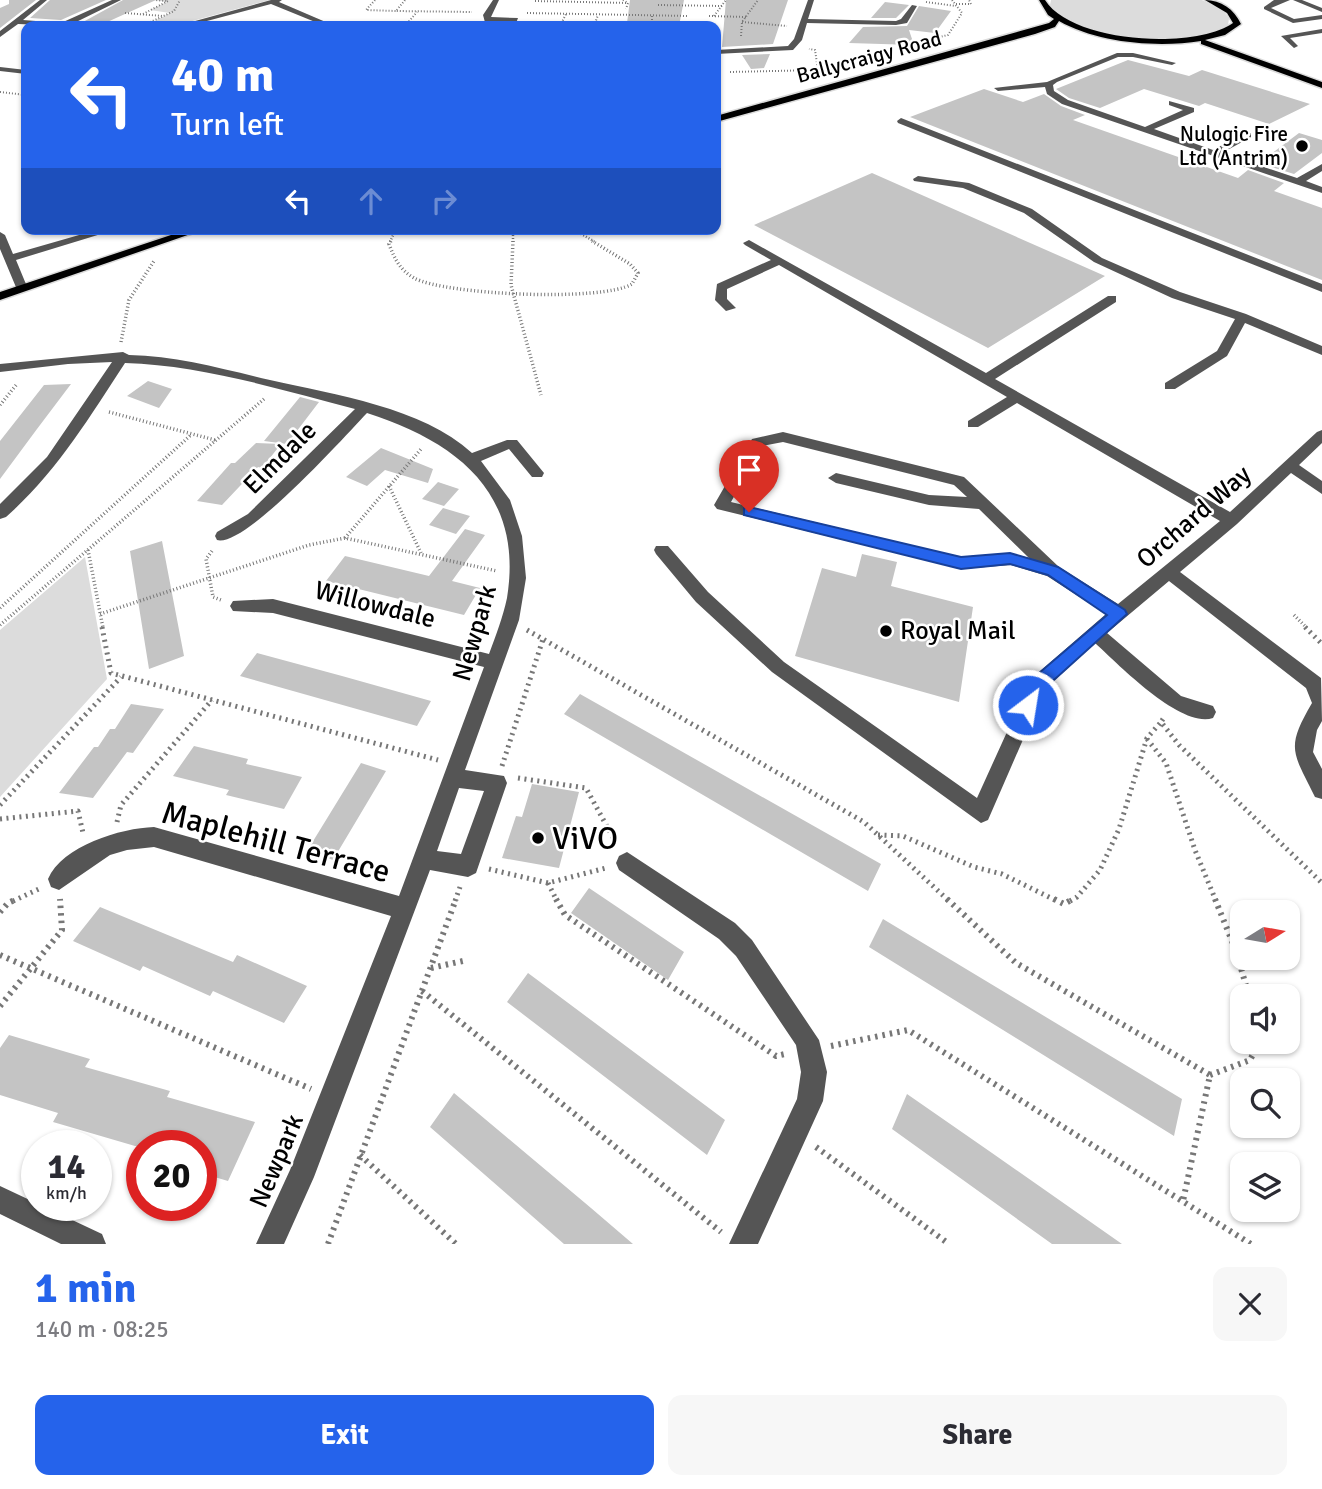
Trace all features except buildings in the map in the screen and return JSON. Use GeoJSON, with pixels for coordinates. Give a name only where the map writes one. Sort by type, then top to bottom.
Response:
{"type":"FeatureCollection","features":[{"type":"Feature","properties":{"kind":"main road"},"geometry":{"type":"LineString","coordinates":[[1042,0],[1045,9],[1057,19],[1107,35]]}},
{"type":"Feature","properties":{"kind":"main road"},"geometry":{"type":"LineString","coordinates":[[1069,33],[1160,41],[1199,40],[1234,33],[1237,24],[1235,17],[1228,10],[1208,0]]}},
{"type":"Feature","properties":{"kind":"main road","name":"Ballycraigy Road"},"geometry":{"type":"LineString","coordinates":[[721,117],[1032,33],[1052,25],[1057,19]]}},
{"type":"Feature","properties":{"kind":"main road","name":"Ballycraigy Road"},"geometry":{"type":"LineString","coordinates":[[1032,33],[1059,33]]}},
{"type":"Feature","properties":{"kind":"main road"},"geometry":{"type":"LineString","coordinates":[[1199,40],[1279,67],[1322,85]]}},
{"type":"Feature","properties":{"kind":"main road"},"geometry":{"type":"LineString","coordinates":[[1243,45],[1279,67]]}},
{"type":"Feature","properties":{"kind":"main road"},"geometry":{"type":"LineString","coordinates":[[0,296],[182,235]]}},
{"type":"Feature","properties":{"kind":"street"},"geometry":{"type":"LineString","coordinates":[[0,35],[44,0]]}},
{"type":"Feature","properties":{"kind":"street"},"geometry":{"type":"LineString","coordinates":[[74,21],[118,0]]}},
{"type":"Feature","properties":{"kind":"street"},"geometry":{"type":"LineString","coordinates":[[487,21],[496,0]]}},
{"type":"Feature","properties":{"kind":"street"},"geometry":{"type":"LineString","coordinates":[[721,52],[786,50],[797,43],[811,0]]}},
{"type":"Feature","properties":{"kind":"street"},"geometry":{"type":"LineString","coordinates":[[1287,0],[1277,1],[1266,8],[1293,21],[1322,17]]}},
{"type":"Feature","properties":{"kind":"street"},"geometry":{"type":"LineString","coordinates":[[1296,0],[1322,10]]}},
{"type":"Feature","properties":{"kind":"street"},"geometry":{"type":"LineString","coordinates":[[201,21],[276,1],[320,21]]}},
{"type":"Feature","properties":{"kind":"street"},"geometry":{"type":"LineString","coordinates":[[803,24],[894,23],[904,21],[915,6]]}},
{"type":"Feature","properties":{"kind":"street"},"geometry":{"type":"LineString","coordinates":[[16,22],[21,22]]}},
{"type":"Feature","properties":{"kind":"street"},"geometry":{"type":"LineString","coordinates":[[1294,46],[1285,36],[1322,31]]}},
{"type":"Feature","properties":{"kind":"street"},"geometry":{"type":"LineString","coordinates":[[998,88],[1049,84],[1116,55],[1133,55],[1172,63]]}},
{"type":"Feature","properties":{"kind":"street"},"geometry":{"type":"LineString","coordinates":[[0,69],[21,71]]}},
{"type":"Feature","properties":{"kind":"street"},"geometry":{"type":"LineString","coordinates":[[1049,84],[1050,92],[1058,99],[1322,190]]}},
{"type":"Feature","properties":{"kind":"street"},"geometry":{"type":"LineString","coordinates":[[1145,130],[1191,110],[1172,103]]}},
{"type":"Feature","properties":{"kind":"street"},"geometry":{"type":"LineString","coordinates":[[901,121],[1322,288]]}},
{"type":"Feature","properties":{"kind":"street"},"geometry":{"type":"LineString","coordinates":[[1214,153],[1248,135]]}},
{"type":"Feature","properties":{"kind":"street"},"geometry":{"type":"LineString","coordinates":[[1297,182],[1322,167]]}},
{"type":"Feature","properties":{"kind":"street"},"geometry":{"type":"LineString","coordinates":[[918,179],[965,186],[1028,211],[1098,260],[1176,295],[1241,317],[1322,351]]}},
{"type":"Feature","properties":{"kind":"street"},"geometry":{"type":"LineString","coordinates":[[0,235],[12,258],[22,289]]}},
{"type":"Feature","properties":{"kind":"street"},"geometry":{"type":"LineString","coordinates":[[12,258],[91,235]]}},
{"type":"Feature","properties":{"kind":"street"},"geometry":{"type":"LineString","coordinates":[[749,243],[1231,520]]}},
{"type":"Feature","properties":{"kind":"street"},"geometry":{"type":"LineString","coordinates":[[730,308],[721,300],[721,287],[779,261]]}},
{"type":"Feature","properties":{"kind":"street"},"geometry":{"type":"LineString","coordinates":[[987,378],[1112,299]]}},
{"type":"Feature","properties":{"kind":"street"},"geometry":{"type":"LineString","coordinates":[[1170,386],[1222,353],[1241,317]]}},
{"type":"Feature","properties":{"kind":"street"},"geometry":{"type":"LineString","coordinates":[[0,513],[32,484],[87,408],[118,356]]}},
{"type":"Feature","properties":{"kind":"street","name":"Newpark"},"geometry":{"type":"LineString","coordinates":[[0,368],[118,356],[180,363],[366,406],[435,432],[457,446],[472,459],[496,489],[509,515],[517,553],[518,576],[510,620],[496,663],[332,1098],[301,1177],[270,1244]]}},
{"type":"Feature","properties":{"kind":"street"},"geometry":{"type":"LineString","coordinates":[[973,424],[1018,396]]}},
{"type":"Feature","properties":{"kind":"street","name":"Elmdale"},"geometry":{"type":"LineString","coordinates":[[223,537],[254,518],[366,406]]}},
{"type":"Feature","properties":{"kind":"street","name":"Orchard Way"},"geometry":{"type":"LineString","coordinates":[[662,550],[702,597],[778,667],[981,813],[1038,684],[1231,520],[1322,435]]}},
{"type":"Feature","properties":{"kind":"street"},"geometry":{"type":"LineString","coordinates":[[1053,571],[1010,559],[961,563],[722,505],[757,442],[783,437],[959,481],[1053,571],[1119,614]]}},
{"type":"Feature","properties":{"kind":"street"},"geometry":{"type":"LineString","coordinates":[[472,459],[512,443],[537,473]]}},
{"type":"Feature","properties":{"kind":"street"},"geometry":{"type":"LineString","coordinates":[[1290,465],[1322,489]]}},
{"type":"Feature","properties":{"kind":"street"},"geometry":{"type":"LineString","coordinates":[[835,478],[929,500],[983,504]]}},
{"type":"Feature","properties":{"kind":"street"},"geometry":{"type":"LineString","coordinates":[[1169,572],[1318,683],[1322,704],[1308,727],[1303,752],[1320,788]]}},
{"type":"Feature","properties":{"kind":"street","name":"Willowdale"},"geometry":{"type":"LineString","coordinates":[[239,606],[273,606],[496,663]]}},
{"type":"Feature","properties":{"kind":"street"},"geometry":{"type":"LineString","coordinates":[[1096,634],[1175,702],[1206,712]]}},
{"type":"Feature","properties":{"kind":"street"},"geometry":{"type":"LineString","coordinates":[[424,859],[468,866],[497,783],[457,772]]}},
{"type":"Feature","properties":{"kind":"street","name":"Maplehill Terrace"},"geometry":{"type":"LineString","coordinates":[[59,879],[89,855],[111,844],[133,837],[164,839],[405,909]]}},
{"type":"Feature","properties":{"kind":"street"},"geometry":{"type":"LineString","coordinates":[[627,863],[736,939],[794,1017],[810,1050],[814,1082],[810,1101],[796,1132],[733,1240]]}},
{"type":"Feature","properties":{"kind":"street"},"geometry":{"type":"LineString","coordinates":[[0,1200],[92,1244]]}},
{"type":"Feature","properties":{"kind":"path"},"geometry":{"type":"LineString","coordinates":[[140,15],[168,1],[155,0]]}},
{"type":"Feature","properties":{"kind":"path"},"geometry":{"type":"LineString","coordinates":[[153,21],[174,11],[180,0]]}},
{"type":"Feature","properties":{"kind":"path"},"geometry":{"type":"LineString","coordinates":[[375,0],[367,10],[418,11],[481,21]]}},
{"type":"Feature","properties":{"kind":"path"},"geometry":{"type":"LineString","coordinates":[[396,10],[405,0]]}},
{"type":"Feature","properties":{"kind":"path"},"geometry":{"type":"LineString","coordinates":[[623,0],[628,3]]}},
{"type":"Feature","properties":{"kind":"path"},"geometry":{"type":"LineString","coordinates":[[656,15],[659,0]]}},
{"type":"Feature","properties":{"kind":"path"},"geometry":{"type":"LineString","coordinates":[[687,5],[692,0]]}},
{"type":"Feature","properties":{"kind":"path"},"geometry":{"type":"LineString","coordinates":[[714,16],[726,0]]}},
{"type":"Feature","properties":{"kind":"path"},"geometry":{"type":"LineString","coordinates":[[497,21],[566,14],[746,17],[758,0]]}},
{"type":"Feature","properties":{"kind":"path"},"geometry":{"type":"LineString","coordinates":[[927,40],[948,35],[962,13],[952,0]]}},
{"type":"Feature","properties":{"kind":"path"},"geometry":{"type":"LineString","coordinates":[[924,2],[971,4],[969,0]]}},
{"type":"Feature","properties":{"kind":"path"},"geometry":{"type":"LineString","coordinates":[[536,1],[628,3]]}},
{"type":"Feature","properties":{"kind":"path"},"geometry":{"type":"LineString","coordinates":[[626,9],[628,3]]}},
{"type":"Feature","properties":{"kind":"path"},"geometry":{"type":"LineString","coordinates":[[658,5],[722,6]]}},
{"type":"Feature","properties":{"kind":"path"},"geometry":{"type":"LineString","coordinates":[[409,21],[418,11]]}},
{"type":"Feature","properties":{"kind":"path"},"geometry":{"type":"LineString","coordinates":[[562,21],[566,14]]}},
{"type":"Feature","properties":{"kind":"path"},"geometry":{"type":"LineString","coordinates":[[596,21],[598,15]]}},
{"type":"Feature","properties":{"kind":"path"},"geometry":{"type":"LineString","coordinates":[[652,15],[652,21]]}},
{"type":"Feature","properties":{"kind":"path"},"geometry":{"type":"LineString","coordinates":[[742,22],[803,24]]}},
{"type":"Feature","properties":{"kind":"path"},"geometry":{"type":"LineString","coordinates":[[921,35],[935,46]]}},
{"type":"Feature","properties":{"kind":"path"},"geometry":{"type":"LineString","coordinates":[[726,81],[733,65]]}},
{"type":"Feature","properties":{"kind":"path"},"geometry":{"type":"LineString","coordinates":[[0,92],[21,94]]}},
{"type":"Feature","properties":{"kind":"path"},"geometry":{"type":"LineString","coordinates":[[393,235],[389,244],[396,265],[418,280],[454,288],[514,293],[609,291],[628,287],[636,280],[638,273],[630,264],[583,235]]}},
{"type":"Feature","properties":{"kind":"path"},"geometry":{"type":"LineString","coordinates":[[513,235],[511,285],[541,396]]}},
{"type":"Feature","properties":{"kind":"path"},"geometry":{"type":"LineString","coordinates":[[118,356],[129,300],[149,271],[158,243]]}},
{"type":"Feature","properties":{"kind":"path"},"geometry":{"type":"LineString","coordinates":[[0,625],[278,387]]}},
{"type":"Feature","properties":{"kind":"path"},"geometry":{"type":"LineString","coordinates":[[87,408],[216,440]]}},
{"type":"Feature","properties":{"kind":"path"},"geometry":{"type":"LineString","coordinates":[[345,538],[435,432]]}},
{"type":"Feature","properties":{"kind":"path"},"geometry":{"type":"LineString","coordinates":[[0,608],[192,434]]}},
{"type":"Feature","properties":{"kind":"path"},"geometry":{"type":"LineString","coordinates":[[389,486],[421,554]]}},
{"type":"Feature","properties":{"kind":"path"},"geometry":{"type":"LineString","coordinates":[[223,537],[206,559],[213,597],[239,606]]}},
{"type":"Feature","properties":{"kind":"path"},"geometry":{"type":"LineString","coordinates":[[100,614],[309,545],[345,538],[518,576]]}},
{"type":"Feature","properties":{"kind":"path"},"geometry":{"type":"LineString","coordinates":[[88,550],[111,673],[457,772]]}},
{"type":"Feature","properties":{"kind":"path"},"geometry":{"type":"LineString","coordinates":[[1294,615],[1322,644]]}},
{"type":"Feature","properties":{"kind":"path"},"geometry":{"type":"LineString","coordinates":[[510,620],[864,822],[1016,962],[1210,1075]]}},
{"type":"Feature","properties":{"kind":"path"},"geometry":{"type":"LineString","coordinates":[[497,783],[543,639]]}},
{"type":"Feature","properties":{"kind":"path"},"geometry":{"type":"LineString","coordinates":[[0,805],[122,676]]}},
{"type":"Feature","properties":{"kind":"path"},"geometry":{"type":"LineString","coordinates":[[111,844],[121,805],[212,700]]}},
{"type":"Feature","properties":{"kind":"path"},"geometry":{"type":"LineString","coordinates":[[878,835],[902,836],[974,867],[1002,874],[1063,904],[1077,898],[1100,870],[1119,829],[1147,738],[1175,702]]}},
{"type":"Feature","properties":{"kind":"path"},"geometry":{"type":"LineString","coordinates":[[1161,722],[1179,745],[1322,883]]}},
{"type":"Feature","properties":{"kind":"path"},"geometry":{"type":"LineString","coordinates":[[1147,738],[1166,763],[1195,850],[1236,951],[1246,984]]}},
{"type":"Feature","properties":{"kind":"path"},"geometry":{"type":"LineString","coordinates":[[328,1244],[468,866],[548,883],[627,863],[586,788],[517,778],[497,783]]}},
{"type":"Feature","properties":{"kind":"path"},"geometry":{"type":"LineString","coordinates":[[0,819],[78,811],[89,855]]}},
{"type":"Feature","properties":{"kind":"path"},"geometry":{"type":"LineString","coordinates":[[0,912],[8,904],[59,879],[62,930],[0,1006]]}},
{"type":"Feature","properties":{"kind":"path"},"geometry":{"type":"LineString","coordinates":[[548,883],[565,915],[776,1056],[908,1030],[1251,1244]]}},
{"type":"Feature","properties":{"kind":"path"},"geometry":{"type":"LineString","coordinates":[[0,955],[332,1098]]}},
{"type":"Feature","properties":{"kind":"path"},"geometry":{"type":"LineString","coordinates":[[430,969],[463,961]]}},
{"type":"Feature","properties":{"kind":"path"},"geometry":{"type":"LineString","coordinates":[[422,991],[733,1240]]}},
{"type":"Feature","properties":{"kind":"path"},"geometry":{"type":"LineString","coordinates":[[1210,1075],[1250,1060],[1253,1054]]}},
{"type":"Feature","properties":{"kind":"path"},"geometry":{"type":"LineString","coordinates":[[1183,1201],[1210,1075]]}},
{"type":"Feature","properties":{"kind":"path"},"geometry":{"type":"LineString","coordinates":[[796,1132],[949,1244]]}},
{"type":"Feature","properties":{"kind":"path"},"geometry":{"type":"LineString","coordinates":[[360,1155],[456,1244]]}},
{"type":"Feature","properties":{"kind":"shaded area"},"geometry":{"type":"Polygon","coordinates":[[[155,0],[270,0],[192,21],[155,21],[170,13],[150,10],[167,2],[155,0]]]}},
{"type":"Feature","properties":{"kind":"shaded area"},"geometry":{"type":"Polygon","coordinates":[[[1051,0],[1202,0],[1222,10],[1229,18],[1228,26],[1188,38],[1136,38],[1085,26],[1065,17],[1050,5],[1051,0]]]}},
{"type":"Feature","properties":{"kind":"shaded area"},"geometry":{"type":"Polygon","coordinates":[[[85,557],[107,679],[0,797],[0,630],[85,557]]]}},
{"type":"Feature","properties":{"kind":"place","name":"Nulogic Fire Ltd (Antrim)"},"geometry":{"type":"Point","coordinates":[1302,146]}},
{"type":"Feature","properties":{"kind":"place","name":"Royal Mail"},"geometry":{"type":"Point","coordinates":[886,631]}},
{"type":"Feature","properties":{"kind":"place","name":"ViVO"},"geometry":{"type":"Point","coordinates":[538,838]}},
{"type":"Feature","properties":{"kind":"route"},"geometry":{"type":"LineString","coordinates":[[749,512],[961,563],[1010,559],[1053,571],[1119,614],[1059,663],[1038,684],[1028,705]]}}]}
